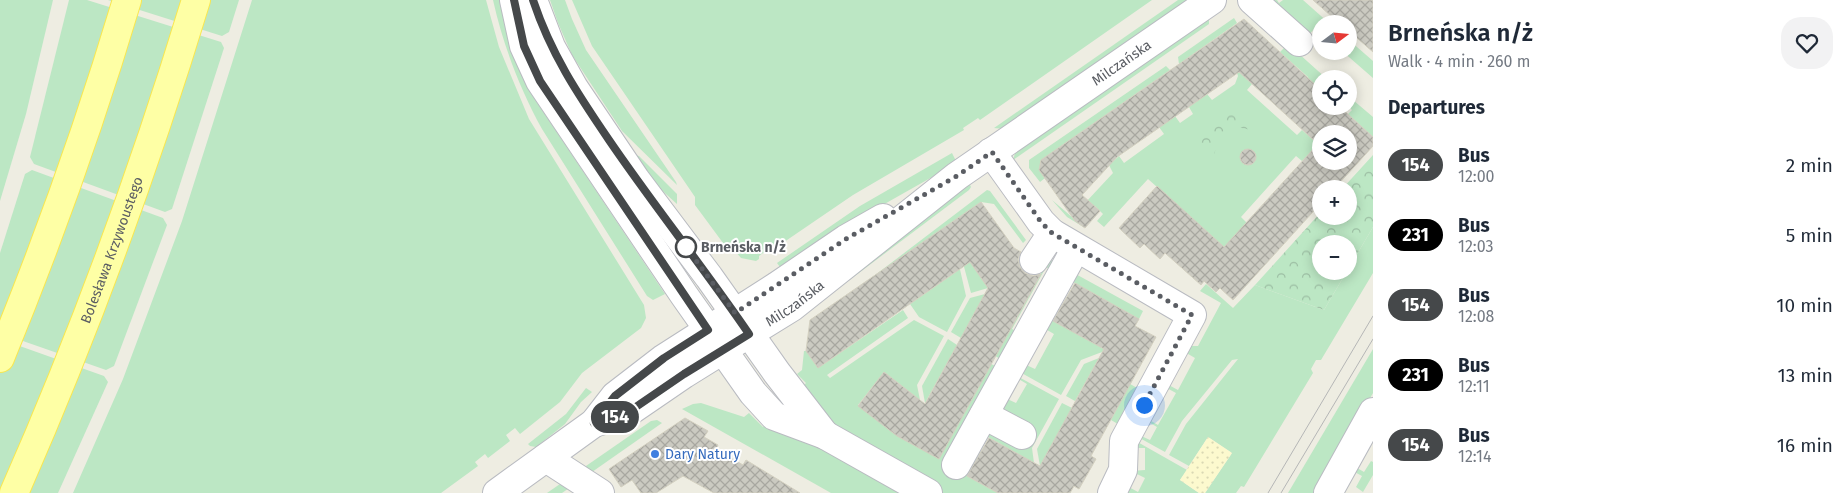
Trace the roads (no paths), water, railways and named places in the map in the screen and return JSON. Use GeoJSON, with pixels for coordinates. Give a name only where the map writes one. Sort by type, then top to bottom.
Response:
{"type":"FeatureCollection","features":[{"type":"Feature","properties":{"kind":"main road"},"geometry":{"type":"LineString","coordinates":[[0,358],[62,196],[127,0]]}},
{"type":"Feature","properties":{"kind":"main road","name":"Bolesława Krzywoustego"},"geometry":{"type":"LineString","coordinates":[[14,493],[61,384],[115,245],[155,129],[196,0]]}},
{"type":"Feature","properties":{"kind":"street"},"geometry":{"type":"LineString","coordinates":[[514,0],[524,46],[540,81],[715,340],[753,393],[774,416],[825,435],[928,493]]}},
{"type":"Feature","properties":{"kind":"street"},"geometry":{"type":"LineString","coordinates":[[533,0],[550,47],[574,88],[636,180],[777,373],[825,435]]}},
{"type":"Feature","properties":{"kind":"street","name":"Milczańska"},"geometry":{"type":"LineString","coordinates":[[497,493],[594,423],[627,413],[684,374],[715,340],[742,323],[792,307],[957,176],[1212,0]]}},
{"type":"Feature","properties":{"kind":"street"},"geometry":{"type":"LineString","coordinates":[[1252,0],[1299,42]]}},
{"type":"Feature","properties":{"kind":"street"},"geometry":{"type":"LineString","coordinates":[[992,152],[1041,222],[1052,233],[1192,315],[1124,441],[1123,470],[1112,493]]}},
{"type":"Feature","properties":{"kind":"street"},"geometry":{"type":"LineString","coordinates":[[1034,260],[1052,233]]}},
{"type":"Feature","properties":{"kind":"street"},"geometry":{"type":"LineString","coordinates":[[956,465],[1076,248]]}},
{"type":"Feature","properties":{"kind":"street"},"geometry":{"type":"LineString","coordinates":[[1328,493],[1373,412]]}},
{"type":"Feature","properties":{"kind":"street"},"geometry":{"type":"LineString","coordinates":[[984,415],[1022,435]]}},
{"type":"Feature","properties":{"kind":"street"},"geometry":{"type":"LineString","coordinates":[[546,458],[600,493]]}},
{"type":"Feature","properties":{"kind":"tram line"},"geometry":{"type":"LineString","coordinates":[[1268,493],[1373,316]]}},
{"type":"Feature","properties":{"kind":"tram line"},"geometry":{"type":"LineString","coordinates":[[1281,493],[1373,339]]}},
{"type":"Feature","properties":{"kind":"place","name":"Brneńska n/ż"},"geometry":{"type":"Point","coordinates":[686,247]}},
{"type":"Feature","properties":{"kind":"place","name":"Dary Natury"},"geometry":{"type":"Point","coordinates":[655,454]}}]}
